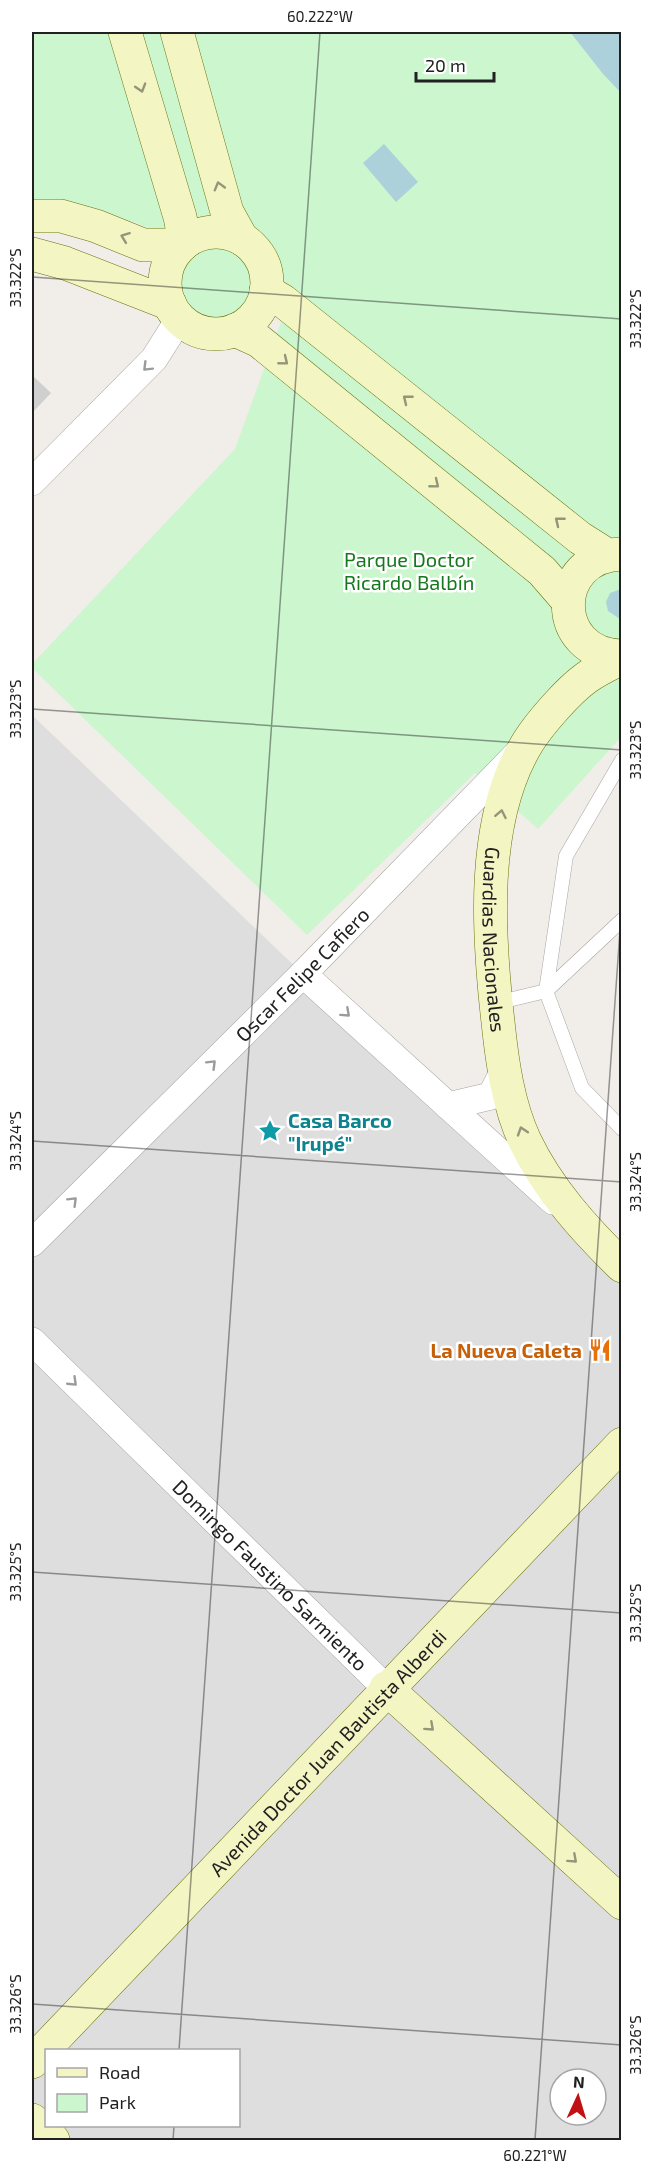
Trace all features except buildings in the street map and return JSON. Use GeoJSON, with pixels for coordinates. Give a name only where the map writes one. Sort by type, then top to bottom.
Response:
{"type":"FeatureCollection","features":[{"type":"Feature","properties":{"kind":"main road"},"geometry":{"type":"LineString","coordinates":[[124,32],[180,218],[183,244]]}},
{"type":"Feature","properties":{"kind":"main road"},"geometry":{"type":"LineString","coordinates":[[177,32],[227,212],[242,240]]}},
{"type":"Feature","properties":{"kind":"main road"},"geometry":{"type":"LineString","coordinates":[[32,216],[61,216],[96,226],[143,245],[183,244]]}},
{"type":"Feature","properties":{"kind":"main road"},"geometry":{"type":"LineString","coordinates":[[32,255],[65,263],[175,311],[191,327],[206,332],[220,333],[235,330],[252,319],[264,301],[266,276],[262,262],[254,249],[228,234],[213,232],[198,235],[183,244],[173,255],[165,279],[175,311]]}},
{"type":"Feature","properties":{"kind":"main road"},"geometry":{"type":"LineString","coordinates":[[266,291],[284,301],[580,538],[614,554]]}},
{"type":"Feature","properties":{"kind":"main road"},"geometry":{"type":"LineString","coordinates":[[235,330],[259,341],[543,571],[588,646],[600,652],[621,657]]}},
{"type":"Feature","properties":{"kind":"main road"},"geometry":{"type":"LineString","coordinates":[[570,613],[571,585],[579,572],[592,561],[614,554]]}},
{"type":"Feature","properties":{"kind":"main road","name":"Oscar Felipe Cafiero"},"geometry":{"type":"LineString","coordinates":[[566,698],[574,675],[576,635],[570,613]]}},
{"type":"Feature","properties":{"kind":"main road","name":"Oscar Felipe Cafiero"},"geometry":{"type":"LineString","coordinates":[[528,742],[586,678],[621,657]]}},
{"type":"Feature","properties":{"kind":"main road","name":"Guardias Nacionales"},"geometry":{"type":"LineString","coordinates":[[528,742],[509,785],[501,812],[490,891],[491,969],[504,1070],[524,1139],[546,1178],[588,1233],[621,1266]]}},
{"type":"Feature","properties":{"kind":"main road","name":"Avenida Doctor Juan Bautista Alberdi"},"geometry":{"type":"LineString","coordinates":[[32,2062],[621,1444]]}},
{"type":"Feature","properties":{"kind":"main road","name":"Domingo Faustino Sarmiento"},"geometry":{"type":"LineString","coordinates":[[387,1688],[621,1903]]}},
{"type":"Feature","properties":{"kind":"main road"},"geometry":{"type":"LineString","coordinates":[[32,2120],[53,2140]]}},
{"type":"Feature","properties":{"kind":"street"},"geometry":{"type":"LineString","coordinates":[[32,482],[154,359],[175,311]]}},
{"type":"Feature","properties":{"kind":"street","name":"Oscar Felipe Cafiero"},"geometry":{"type":"LineString","coordinates":[[32,1243],[303,974],[528,742]]}},
{"type":"Feature","properties":{"kind":"street","name":"Guardias Nacionales"},"geometry":{"type":"LineString","coordinates":[[303,974],[588,1233]]}},
{"type":"Feature","properties":{"kind":"street"},"geometry":{"type":"LineString","coordinates":[[448,1106],[490,1096],[504,1070]]}},
{"type":"Feature","properties":{"kind":"street","name":"Domingo Faustino Sarmiento"},"geometry":{"type":"LineString","coordinates":[[32,1341],[387,1688]]}},
{"type":"Feature","properties":{"kind":"lane"},"geometry":{"type":"LineString","coordinates":[[621,760],[566,856],[546,991],[582,1088],[621,1129]]}},
{"type":"Feature","properties":{"kind":"lane"},"geometry":{"type":"LineString","coordinates":[[496,1003],[546,991],[621,920]]}},
{"type":"Feature","properties":{"kind":"shaded area"},"geometry":{"type":"Polygon","coordinates":[[[32,375],[51,393],[32,413],[32,375]]]}},
{"type":"Feature","properties":{"kind":"shaded area"},"geometry":{"type":"Polygon","coordinates":[[[32,715],[303,974],[621,1266],[621,2140],[32,2140],[32,715]]]}},
{"type":"Feature","properties":{"kind":"green space","name":"Parque Doctor Ricardo Balbín"},"geometry":{"type":"Polygon","coordinates":[[[32,32],[570,32],[621,93],[621,737],[538,829],[475,773],[307,935],[32,668],[32,664],[235,449],[293,289],[256,274],[252,299],[240,314],[223,319],[204,315],[189,305],[181,290],[182,270],[198,249],[134,222],[32,207],[32,32]]]}},
{"type":"Feature","properties":{"kind":"water"},"geometry":{"type":"Polygon","coordinates":[[[570,32],[621,32],[621,93],[603,74],[570,32]]]}},
{"type":"Feature","properties":{"kind":"water"},"geometry":{"type":"Polygon","coordinates":[[[384,144],[418,182],[396,202],[363,163],[384,144]]]}},
{"type":"Feature","properties":{"kind":"water"},"geometry":{"type":"Polygon","coordinates":[[[621,589],[620,619],[608,611],[606,602],[610,593],[621,589]]]}},
{"type":"Feature","properties":{"kind":"place","name":"Casa Barco \"Irupé\""},"geometry":{"type":"Point","coordinates":[270,1131]}},
{"type":"Feature","properties":{"kind":"place","name":"La Nueva Caleta"},"geometry":{"type":"Point","coordinates":[600,1350]}}]}
